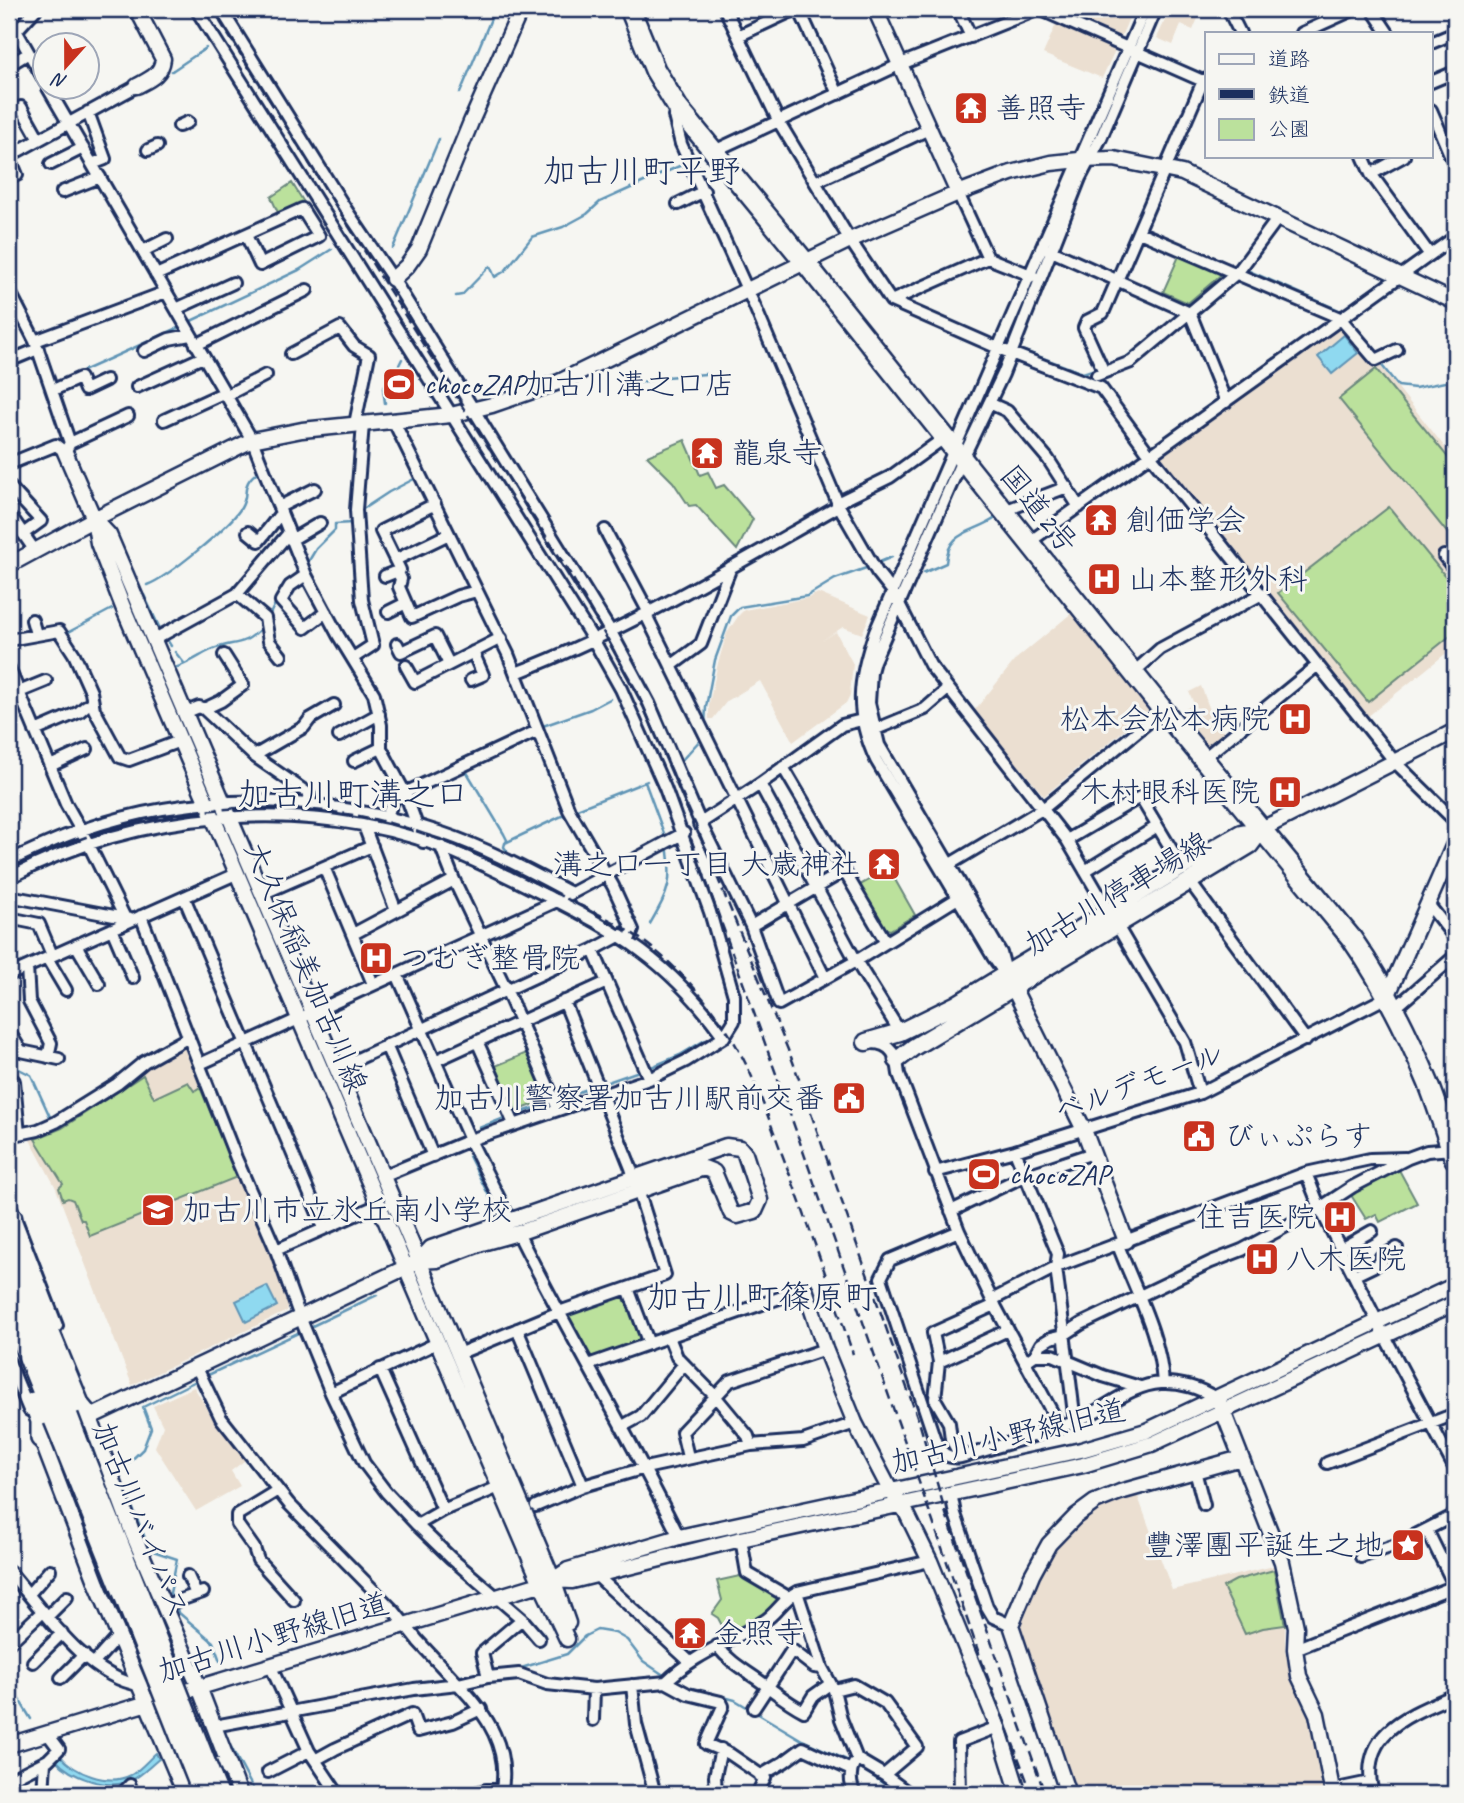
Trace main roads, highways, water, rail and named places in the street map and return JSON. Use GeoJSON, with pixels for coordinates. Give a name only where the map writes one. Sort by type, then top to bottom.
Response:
{"type":"FeatureCollection","features":[{"type":"Feature","properties":{"kind":"highway","name":"国道2号"},"geometry":{"type":"LineString","coordinates":[[632,10],[655,70],[678,108],[804,261],[1163,710],[1352,939],[1390,1003],[1428,1083],[1454,1152]]}},
{"type":"Feature","properties":{"kind":"highway"},"geometry":{"type":"LineString","coordinates":[[10,1212],[80,1406],[90,1418]]}},
{"type":"Feature","properties":{"kind":"highway","name":"加古川バイパス"},"geometry":{"type":"LineString","coordinates":[[9,1268],[157,1680],[203,1794]]}},
{"type":"Feature","properties":{"kind":"highway","name":"加古川バイパス"},"geometry":{"type":"LineString","coordinates":[[9,1308],[61,1418]]}},
{"type":"Feature","properties":{"kind":"highway"},"geometry":{"type":"LineString","coordinates":[[9,1336],[41,1421],[41,1438]]}},
{"type":"Feature","properties":{"kind":"highway","name":"加古川バイパス"},"geometry":{"type":"LineString","coordinates":[[157,1680],[218,1794]]}},
{"type":"Feature","properties":{"kind":"main road","name":"加古川停車場線"},"geometry":{"type":"LineString","coordinates":[[897,1060],[1010,981],[1113,918],[1182,867],[1241,833],[1262,829]]}},
{"type":"Feature","properties":{"kind":"main road","name":"加古川停車場線"},"geometry":{"type":"LineString","coordinates":[[1113,918],[1191,882],[1251,845],[1262,829]]}},
{"type":"Feature","properties":{"kind":"main road","name":"加古川停車場線"},"geometry":{"type":"LineString","coordinates":[[866,1042],[900,1032],[1010,981]]}},
{"type":"Feature","properties":{"kind":"water"},"geometry":{"type":"Polygon","coordinates":[[[1344,335],[1358,353],[1332,374],[1318,357],[1344,335]]]}},
{"type":"Feature","properties":{"kind":"water"},"geometry":{"type":"Polygon","coordinates":[[[267,1286],[277,1306],[246,1322],[236,1301],[267,1286]]]}},
{"type":"Feature","properties":{"kind":"water"},"geometry":{"type":"Polygon","coordinates":[[[156,1753],[159,1759],[139,1776],[113,1784],[80,1777],[55,1759],[60,1755],[83,1772],[102,1779],[112,1779],[131,1775],[156,1753]]]}},
{"type":"Feature","properties":{"kind":"waterway"},"geometry":{"type":"LineString","coordinates":[[460,93],[495,9]]}},
{"type":"Feature","properties":{"kind":"waterway"},"geometry":{"type":"LineString","coordinates":[[172,71],[206,48]]}},
{"type":"Feature","properties":{"kind":"waterway"},"geometry":{"type":"LineString","coordinates":[[393,248],[439,139]]}},
{"type":"Feature","properties":{"kind":"waterway"},"geometry":{"type":"LineString","coordinates":[[692,160],[703,154]]}},
{"type":"Feature","properties":{"kind":"waterway"},"geometry":{"type":"LineString","coordinates":[[456,296],[462,295],[490,266],[495,277],[505,271],[532,237],[563,227],[587,214],[600,202],[686,163]]}},
{"type":"Feature","properties":{"kind":"waterway"},"geometry":{"type":"LineString","coordinates":[[189,322],[299,270],[332,249]]}},
{"type":"Feature","properties":{"kind":"waterway"},"geometry":{"type":"LineString","coordinates":[[1249,271],[1341,311]]}},
{"type":"Feature","properties":{"kind":"waterway"},"geometry":{"type":"LineString","coordinates":[[1105,366],[1125,358],[1172,321]]}},
{"type":"Feature","properties":{"kind":"waterway"},"geometry":{"type":"LineString","coordinates":[[78,373],[180,327]]}},
{"type":"Feature","properties":{"kind":"waterway"},"geometry":{"type":"LineString","coordinates":[[1024,351],[1083,373],[1098,368]]}},
{"type":"Feature","properties":{"kind":"waterway"},"geometry":{"type":"LineString","coordinates":[[385,403],[383,388],[402,359]]}},
{"type":"Feature","properties":{"kind":"waterway"},"geometry":{"type":"LineString","coordinates":[[1380,363],[1398,386],[1415,388],[1455,380]]}},
{"type":"Feature","properties":{"kind":"waterway"},"geometry":{"type":"LineString","coordinates":[[638,383],[665,377],[706,374]]}},
{"type":"Feature","properties":{"kind":"waterway"},"geometry":{"type":"LineString","coordinates":[[147,585],[183,562],[235,516],[244,502],[249,480],[260,470]]}},
{"type":"Feature","properties":{"kind":"waterway"},"geometry":{"type":"LineString","coordinates":[[360,511],[416,478]]}},
{"type":"Feature","properties":{"kind":"waterway"},"geometry":{"type":"LineString","coordinates":[[923,573],[946,563],[948,552],[957,538],[997,517]]}},
{"type":"Feature","properties":{"kind":"waterway"},"geometry":{"type":"LineString","coordinates":[[307,564],[316,549],[335,530],[335,524],[352,523]]}},
{"type":"Feature","properties":{"kind":"waterway"},"geometry":{"type":"LineString","coordinates":[[875,564],[892,557]]}},
{"type":"Feature","properties":{"kind":"waterway"},"geometry":{"type":"LineString","coordinates":[[705,725],[715,660],[731,616],[740,607],[807,596],[835,579],[869,567]]}},
{"type":"Feature","properties":{"kind":"waterway"},"geometry":{"type":"LineString","coordinates":[[144,595],[162,633]]}},
{"type":"Feature","properties":{"kind":"waterway"},"geometry":{"type":"LineString","coordinates":[[269,616],[277,600]]}},
{"type":"Feature","properties":{"kind":"waterway"},"geometry":{"type":"LineString","coordinates":[[65,634],[112,609]]}},
{"type":"Feature","properties":{"kind":"waterway"},"geometry":{"type":"LineString","coordinates":[[175,668],[211,650],[244,641],[262,627]]}},
{"type":"Feature","properties":{"kind":"waterway"},"geometry":{"type":"LineString","coordinates":[[166,638],[171,646]]}},
{"type":"Feature","properties":{"kind":"waterway"},"geometry":{"type":"LineString","coordinates":[[175,652],[184,663]]}},
{"type":"Feature","properties":{"kind":"waterway"},"geometry":{"type":"LineString","coordinates":[[540,727],[591,709],[610,699]]}},
{"type":"Feature","properties":{"kind":"waterway"},"geometry":{"type":"LineString","coordinates":[[681,761],[702,738]]}},
{"type":"Feature","properties":{"kind":"waterway"},"geometry":{"type":"LineString","coordinates":[[465,769],[504,834],[507,840],[505,844]]}},
{"type":"Feature","properties":{"kind":"waterway"},"geometry":{"type":"LineString","coordinates":[[647,781],[645,782],[666,839]]}},
{"type":"Feature","properties":{"kind":"waterway"},"geometry":{"type":"LineString","coordinates":[[572,811],[645,782]]}},
{"type":"Feature","properties":{"kind":"waterway"},"geometry":{"type":"LineString","coordinates":[[507,851],[505,843],[566,814]]}},
{"type":"Feature","properties":{"kind":"waterway"},"geometry":{"type":"LineString","coordinates":[[650,924],[668,886],[670,869],[667,845]]}},
{"type":"Feature","properties":{"kind":"waterway"},"geometry":{"type":"LineString","coordinates":[[649,1068],[680,1055],[705,1040]]}},
{"type":"Feature","properties":{"kind":"waterway"},"geometry":{"type":"LineString","coordinates":[[9,1064],[31,1075],[51,1119]]}},
{"type":"Feature","properties":{"kind":"waterway"},"geometry":{"type":"LineString","coordinates":[[602,1084],[642,1070]]}},
{"type":"Feature","properties":{"kind":"waterway"},"geometry":{"type":"LineString","coordinates":[[556,1100],[596,1086]]}},
{"type":"Feature","properties":{"kind":"waterway"},"geometry":{"type":"LineString","coordinates":[[513,1115],[550,1103]]}},
{"type":"Feature","properties":{"kind":"waterway"},"geometry":{"type":"LineString","coordinates":[[479,1128],[507,1117]]}},
{"type":"Feature","properties":{"kind":"waterway"},"geometry":{"type":"LineString","coordinates":[[469,1156],[496,1210]]}},
{"type":"Feature","properties":{"kind":"waterway"},"geometry":{"type":"LineString","coordinates":[[308,1328],[377,1295]]}},
{"type":"Feature","properties":{"kind":"waterway"},"geometry":{"type":"LineString","coordinates":[[206,1376],[298,1333]]}},
{"type":"Feature","properties":{"kind":"waterway"},"geometry":{"type":"LineString","coordinates":[[172,1598],[170,1593],[177,1559],[150,1550],[118,1473],[143,1449],[151,1428],[143,1407],[200,1379]]}},
{"type":"Feature","properties":{"kind":"waterway"},"geometry":{"type":"LineString","coordinates":[[175,1604],[178,1612],[213,1642],[220,1661]]}},
{"type":"Feature","properties":{"kind":"waterway"},"geometry":{"type":"LineString","coordinates":[[518,1669],[567,1654],[585,1636],[597,1630],[615,1633],[627,1640],[643,1661],[668,1678]]}},
{"type":"Feature","properties":{"kind":"waterway"},"geometry":{"type":"LineString","coordinates":[[461,1676],[482,1673]]}},
{"type":"Feature","properties":{"kind":"waterway"},"geometry":{"type":"LineString","coordinates":[[9,1683],[31,1719]]}},
{"type":"Feature","properties":{"kind":"waterway"},"geometry":{"type":"LineString","coordinates":[[686,1687],[735,1700],[802,1740],[851,1762]]}},
{"type":"Feature","properties":{"kind":"waterway"},"geometry":{"type":"LineString","coordinates":[[228,1747],[231,1747],[256,1794]]}},
{"type":"Feature","properties":{"kind":"waterway"},"geometry":{"type":"LineString","coordinates":[[860,1767],[898,1794]]}},
{"type":"Feature","properties":{"kind":"railway"},"geometry":{"type":"LineString","coordinates":[[212,9],[568,570],[635,688],[698,830],[793,1062],[920,1425],[946,1514],[1045,1794]]}},
{"type":"Feature","properties":{"kind":"railway"},"geometry":{"type":"LineString","coordinates":[[9,871],[49,851],[90,836],[177,814],[221,809],[310,810],[354,815],[432,837],[509,870],[616,923],[651,947],[688,981],[719,1019],[739,1051],[769,1118],[853,1354]]}},
{"type":"Feature","properties":{"kind":"railway"},"geometry":{"type":"LineString","coordinates":[[691,839],[982,1662],[1032,1794]]}},
{"type":"Feature","properties":{"kind":"place","name":"善照寺"},"geometry":{"type":"Point","coordinates":[971,108]}},
{"type":"Feature","properties":{"kind":"place","name":"chocoZAP加古川溝之口店"},"geometry":{"type":"Point","coordinates":[399,384]}},
{"type":"Feature","properties":{"kind":"place","name":"龍泉寺"},"geometry":{"type":"Point","coordinates":[707,453]}},
{"type":"Feature","properties":{"kind":"place","name":"創価学会"},"geometry":{"type":"Point","coordinates":[1101,520]}},
{"type":"Feature","properties":{"kind":"place","name":"山本整形外科"},"geometry":{"type":"Point","coordinates":[1104,579]}},
{"type":"Feature","properties":{"kind":"place","name":"松本会松本病院"},"geometry":{"type":"Point","coordinates":[1295,719]}},
{"type":"Feature","properties":{"kind":"place","name":"木村眼科医院"},"geometry":{"type":"Point","coordinates":[1285,792]}},
{"type":"Feature","properties":{"kind":"place","name":"溝之口一丁目 大歳神社"},"geometry":{"type":"Point","coordinates":[884,864]}},
{"type":"Feature","properties":{"kind":"place","name":"つむぎ整骨院"},"geometry":{"type":"Point","coordinates":[376,958]}},
{"type":"Feature","properties":{"kind":"place","name":"加古川警察署加古川駅前交番"},"geometry":{"type":"Point","coordinates":[849,1098]}},
{"type":"Feature","properties":{"kind":"place","name":"びぃぷらす"},"geometry":{"type":"Point","coordinates":[1199,1136]}},
{"type":"Feature","properties":{"kind":"place","name":"chocoZAP"},"geometry":{"type":"Point","coordinates":[984,1174]}},
{"type":"Feature","properties":{"kind":"place","name":"加古川市立氷丘南小学校"},"geometry":{"type":"Point","coordinates":[158,1210]}},
{"type":"Feature","properties":{"kind":"place","name":"住吉医院"},"geometry":{"type":"Point","coordinates":[1340,1217]}},
{"type":"Feature","properties":{"kind":"place","name":"八木医院"},"geometry":{"type":"Point","coordinates":[1262,1259]}},
{"type":"Feature","properties":{"kind":"place","name":"豐澤團平誕生之地"},"geometry":{"type":"Point","coordinates":[1408,1545]}},
{"type":"Feature","properties":{"kind":"place","name":"金照寺"},"geometry":{"type":"Point","coordinates":[690,1633]}},
{"type":"Feature","properties":{"kind":"district","name":"加古川町平野"},"geometry":{"type":"Point","coordinates":[642,171]}},
{"type":"Feature","properties":{"kind":"district","name":"加古川町溝之口"},"geometry":{"type":"Point","coordinates":[353,794]}},
{"type":"Feature","properties":{"kind":"district","name":"加古川町篠原町"},"geometry":{"type":"Point","coordinates":[762,1297]}}]}
